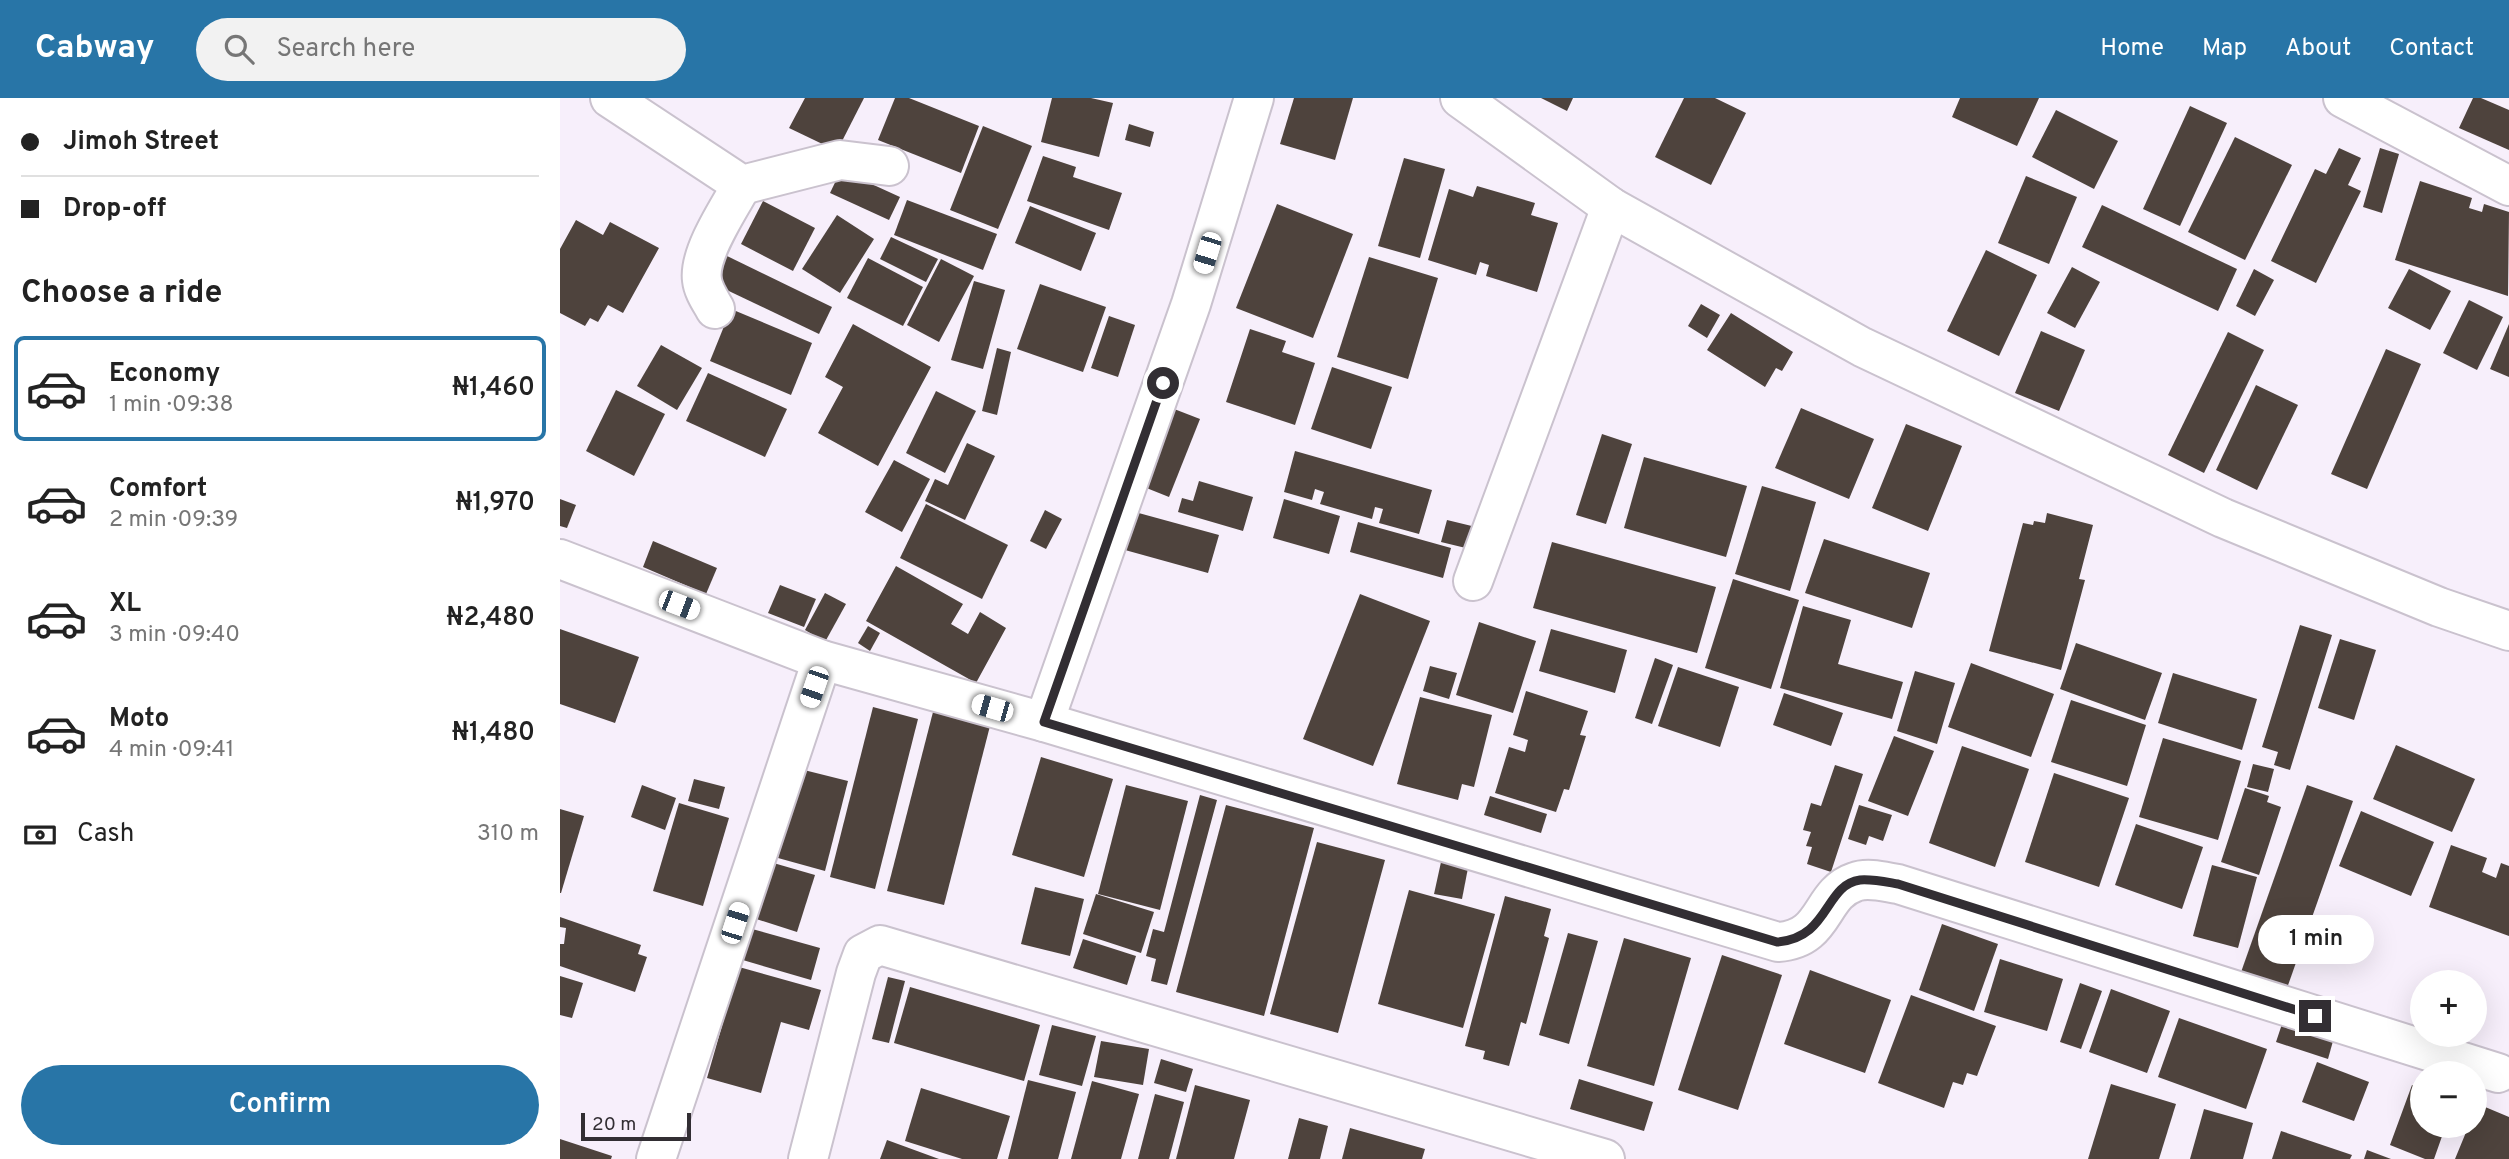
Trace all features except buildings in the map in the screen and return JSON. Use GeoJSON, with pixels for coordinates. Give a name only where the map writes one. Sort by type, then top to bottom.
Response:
{"type":"FeatureCollection","features":[{"type":"Feature","properties":{"kind":"street"},"geometry":{"type":"LineString","coordinates":[[610,98],[742,185],[840,160],[889,166]]}},
{"type":"Feature","properties":{"kind":"street"},"geometry":{"type":"LineString","coordinates":[[1044,722],[1191,304],[1254,98]]}},
{"type":"Feature","properties":{"kind":"street"},"geometry":{"type":"LineString","coordinates":[[1460,98],[1611,207],[1862,347],[2047,437],[2289,547],[2509,631]]}},
{"type":"Feature","properties":{"kind":"street"},"geometry":{"type":"LineString","coordinates":[[2343,98],[2509,186]]}},
{"type":"Feature","properties":{"kind":"street"},"geometry":{"type":"LineString","coordinates":[[715,310],[702,283],[701,270],[708,249],[742,185]]}},
{"type":"Feature","properties":{"kind":"street"},"geometry":{"type":"LineString","coordinates":[[1473,581],[1611,207]]}},
{"type":"Feature","properties":{"kind":"street"},"geometry":{"type":"LineString","coordinates":[[560,559],[822,660],[1044,722],[1777,942],[1793,941],[1807,935],[1845,886],[1858,880],[1898,884],[2498,1073]]}},
{"type":"Feature","properties":{"kind":"street"},"geometry":{"type":"LineString","coordinates":[[656,1159],[822,660]]}},
{"type":"Feature","properties":{"kind":"street"},"geometry":{"type":"LineString","coordinates":[[808,1159],[856,973],[863,954],[880,945],[1605,1159]]}},
{"type":"Feature","properties":{"kind":"route"},"geometry":{"type":"LineString","coordinates":[[1163,383],[1044,722],[1777,942],[1793,941],[1807,935],[1845,886],[1858,880],[1873,880],[1898,884],[2315,1016]]}}]}
